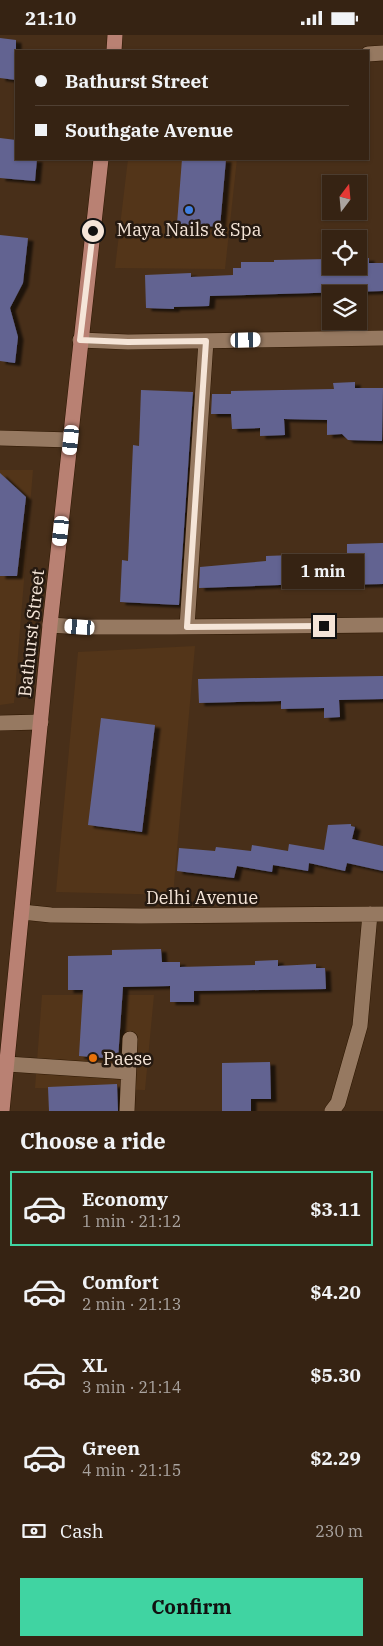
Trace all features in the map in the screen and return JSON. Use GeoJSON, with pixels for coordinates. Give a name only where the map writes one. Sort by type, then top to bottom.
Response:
{"type":"FeatureCollection","features":[{"type":"Feature","properties":{"kind":"main road"},"geometry":{"type":"LineString","coordinates":[[114,50],[115,35]]}},
{"type":"Feature","properties":{"kind":"main road","name":"Bathurst Street"},"geometry":{"type":"LineString","coordinates":[[2,1111],[50,625],[101,160]]}},
{"type":"Feature","properties":{"kind":"street"},"geometry":{"type":"LineString","coordinates":[[369,54],[383,53]]}},
{"type":"Feature","properties":{"kind":"street"},"geometry":{"type":"LineString","coordinates":[[80,340],[128,342],[383,338]]}},
{"type":"Feature","properties":{"kind":"street"},"geometry":{"type":"LineString","coordinates":[[187,627],[206,341]]}},
{"type":"Feature","properties":{"kind":"street"},"geometry":{"type":"LineString","coordinates":[[0,438],[71,440]]}},
{"type":"Feature","properties":{"kind":"street"},"geometry":{"type":"LineString","coordinates":[[50,625],[80,627],[383,625]]}},
{"type":"Feature","properties":{"kind":"street"},"geometry":{"type":"LineString","coordinates":[[0,723],[41,722]]}},
{"type":"Feature","properties":{"kind":"street","name":"Delhi Avenue"},"geometry":{"type":"LineString","coordinates":[[22,912],[51,915],[141,916],[376,914]]}},
{"type":"Feature","properties":{"kind":"street"},"geometry":{"type":"LineString","coordinates":[[332,1111],[338,1103],[360,1026],[376,914]]}},
{"type":"Feature","properties":{"kind":"street"},"geometry":{"type":"LineString","coordinates":[[127,1111],[130,1039]]}},
{"type":"Feature","properties":{"kind":"street"},"geometry":{"type":"LineString","coordinates":[[7,1064],[128,1072]]}},
{"type":"Feature","properties":{"kind":"shaded area"},"geometry":{"type":"Polygon","coordinates":[[[128,160],[237,160],[225,269],[115,268],[128,160]]]}},
{"type":"Feature","properties":{"kind":"shaded area"},"geometry":{"type":"Polygon","coordinates":[[[0,470],[33,470],[14,703],[0,705],[0,470]]]}},
{"type":"Feature","properties":{"kind":"shaded area"},"geometry":{"type":"Polygon","coordinates":[[[195,646],[173,895],[56,892],[78,652],[195,646]]]}},
{"type":"Feature","properties":{"kind":"shaded area"},"geometry":{"type":"Polygon","coordinates":[[[42,995],[154,995],[145,1090],[35,1088],[42,995]]]}},
{"type":"Feature","properties":{"kind":"building"},"geometry":{"type":"Polygon","coordinates":[[[0,38],[16,40],[15,80],[0,78],[0,38]]]}},
{"type":"Feature","properties":{"kind":"building"},"geometry":{"type":"Polygon","coordinates":[[[0,138],[15,140],[15,160],[37,160],[35,181],[0,178],[0,138]]]}},
{"type":"Feature","properties":{"kind":"building"},"geometry":{"type":"Polygon","coordinates":[[[182,160],[226,160],[220,227],[177,224],[182,160]]]}},
{"type":"Feature","properties":{"kind":"building"},"geometry":{"type":"Polygon","coordinates":[[[0,235],[28,238],[23,283],[10,308],[18,337],[15,363],[0,361],[0,235]]]}},
{"type":"Feature","properties":{"kind":"building"},"geometry":{"type":"Polygon","coordinates":[[[367,258],[369,258],[369,263],[383,263],[383,291],[367,291],[367,285],[322,285],[322,293],[210,296],[209,306],[174,307],[174,309],[146,308],[145,275],[191,273],[191,277],[233,275],[233,268],[241,268],[241,262],[274,262],[274,260],[322,259],[322,275],[367,275],[367,258]]]}},
{"type":"Feature","properties":{"kind":"building"},"geometry":{"type":"Polygon","coordinates":[[[355,382],[355,388],[383,388],[382,441],[348,440],[342,434],[327,435],[327,420],[284,419],[285,435],[260,436],[260,428],[232,429],[231,414],[211,414],[212,394],[231,394],[231,391],[334,389],[333,383],[355,382]]]}},
{"type":"Feature","properties":{"kind":"building"},"geometry":{"type":"Polygon","coordinates":[[[141,390],[193,392],[179,605],[120,602],[122,560],[128,561],[133,445],[139,446],[141,390]]]}},
{"type":"Feature","properties":{"kind":"building"},"geometry":{"type":"Polygon","coordinates":[[[0,473],[26,497],[17,576],[0,576],[0,473]]]}},
{"type":"Feature","properties":{"kind":"building"},"geometry":{"type":"Polygon","coordinates":[[[383,543],[383,584],[337,585],[337,583],[199,588],[200,567],[266,561],[266,556],[347,553],[347,544],[383,543]]]}},
{"type":"Feature","properties":{"kind":"building"},"geometry":{"type":"Polygon","coordinates":[[[383,676],[383,699],[339,700],[340,717],[324,718],[324,708],[281,709],[281,701],[199,703],[198,679],[383,676]]]}},
{"type":"Feature","properties":{"kind":"building"},"geometry":{"type":"Polygon","coordinates":[[[101,718],[155,725],[142,832],[88,825],[101,718]]]}},
{"type":"Feature","properties":{"kind":"building"},"geometry":{"type":"Polygon","coordinates":[[[351,824],[351,826],[355,827],[352,839],[383,846],[383,871],[347,863],[345,871],[309,863],[308,871],[273,865],[272,872],[237,866],[234,878],[177,871],[179,848],[215,851],[216,847],[251,851],[252,845],[288,851],[289,844],[324,850],[328,825],[351,824]]]}},
{"type":"Feature","properties":{"kind":"building"},"geometry":{"type":"Polygon","coordinates":[[[161,949],[162,962],[180,962],[180,967],[255,965],[255,961],[278,960],[278,966],[316,964],[316,968],[325,968],[326,989],[194,991],[194,1002],[170,1002],[170,986],[123,987],[118,1059],[79,1056],[83,990],[68,990],[68,956],[112,955],[112,950],[161,949]]]}},
{"type":"Feature","properties":{"kind":"building"},"geometry":{"type":"Polygon","coordinates":[[[270,1062],[271,1099],[251,1099],[251,1111],[222,1111],[222,1063],[270,1062]]]}},
{"type":"Feature","properties":{"kind":"building"},"geometry":{"type":"Polygon","coordinates":[[[117,1084],[118,1111],[49,1111],[48,1087],[117,1084]]]}},
{"type":"Feature","properties":{"kind":"place","name":"Maya Nails & Spa"},"geometry":{"type":"Point","coordinates":[189,210]}},
{"type":"Feature","properties":{"kind":"place","name":"Paese"},"geometry":{"type":"Point","coordinates":[93,1058]}},
{"type":"Feature","properties":{"kind":"route"},"geometry":{"type":"LineString","coordinates":[[93,231],[80,340],[128,342],[206,341],[187,627],[324,626]]}}]}
